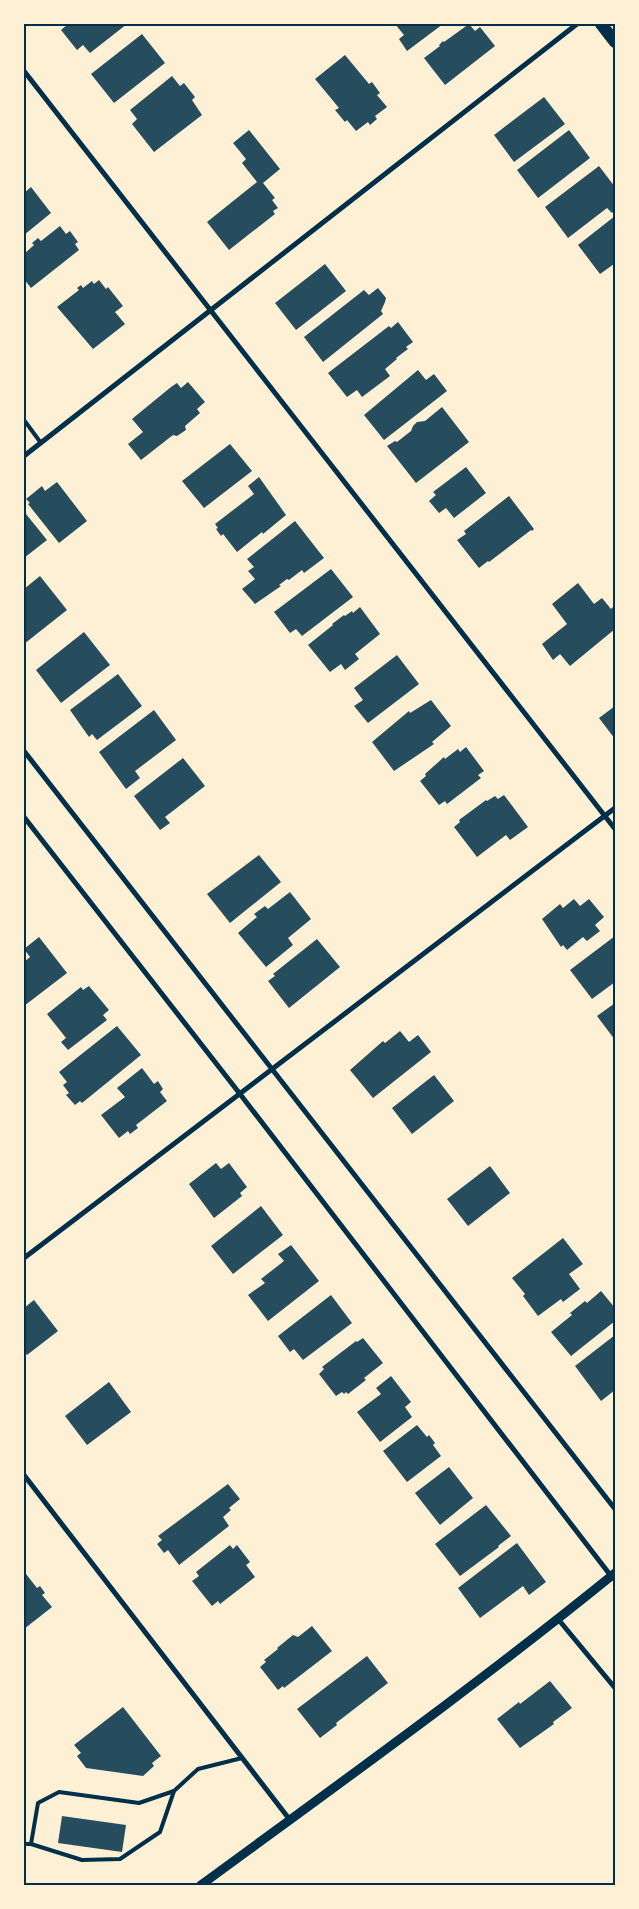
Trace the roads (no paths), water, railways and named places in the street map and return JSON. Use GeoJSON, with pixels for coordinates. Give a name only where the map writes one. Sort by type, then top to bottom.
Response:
{"type":"FeatureCollection","features":[{"type":"Feature","properties":{"kind":"main road"},"geometry":{"type":"LineString","coordinates":[[601,24],[615,42]]}},
{"type":"Feature","properties":{"kind":"street"},"geometry":{"type":"LineString","coordinates":[[24,456],[577,24]]}},
{"type":"Feature","properties":{"kind":"street"},"geometry":{"type":"LineString","coordinates":[[24,71],[615,829]]}},
{"type":"Feature","properties":{"kind":"street"},"geometry":{"type":"LineString","coordinates":[[24,751],[615,1509]]}},
{"type":"Feature","properties":{"kind":"street"},"geometry":{"type":"LineString","coordinates":[[24,1258],[615,808]]}},
{"type":"Feature","properties":{"kind":"street"},"geometry":{"type":"LineString","coordinates":[[24,817],[613,1575],[399,1741],[201,1885]]}},
{"type":"Feature","properties":{"kind":"street"},"geometry":{"type":"LineString","coordinates":[[24,1475],[290,1820]]}},
{"type":"Feature","properties":{"kind":"street"},"geometry":{"type":"LineString","coordinates":[[558,1619],[615,1688]]}},
{"type":"Feature","properties":{"kind":"lane"},"geometry":{"type":"LineString","coordinates":[[24,420],[41,443]]}},
{"type":"Feature","properties":{"kind":"lane"},"geometry":{"type":"LineString","coordinates":[[31,1844],[38,1803],[59,1792],[139,1803],[174,1791],[198,1769],[242,1758]]}},
{"type":"Feature","properties":{"kind":"lane"},"geometry":{"type":"LineString","coordinates":[[24,1844],[31,1844],[82,1860],[120,1859],[160,1832],[174,1791]]}}]}
